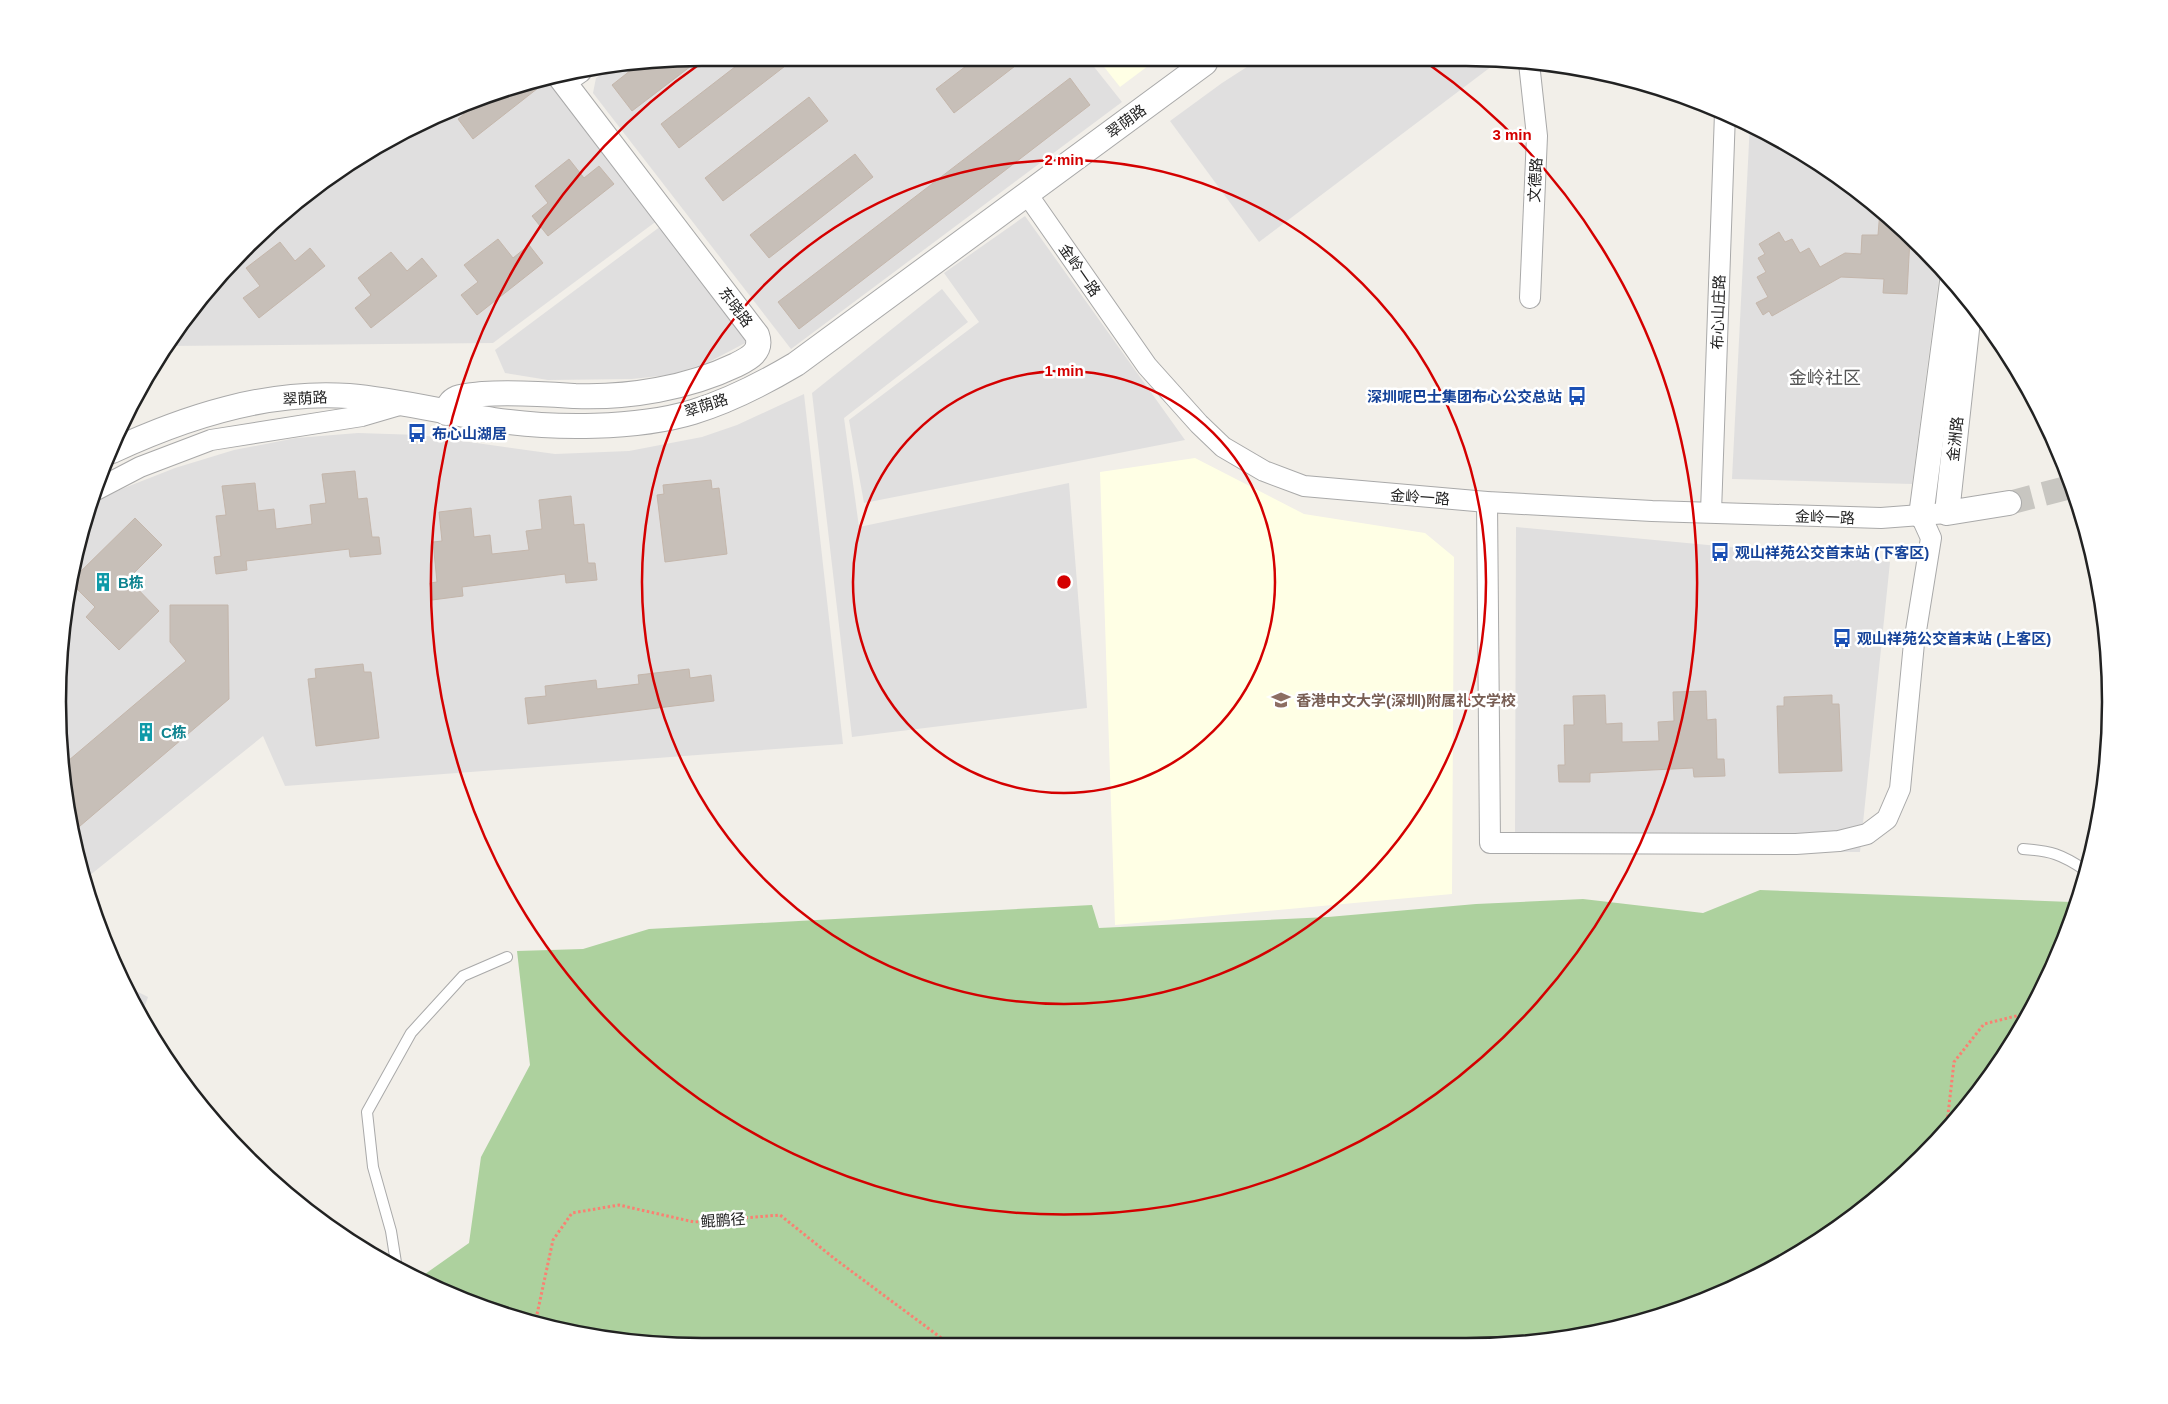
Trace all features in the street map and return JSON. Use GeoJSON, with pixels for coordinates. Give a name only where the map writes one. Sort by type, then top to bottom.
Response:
{"type":"FeatureCollection","features":[{"type":"Feature","properties":{"kind":"street","name":"翠荫路"},"geometry":{"type":"LineString","coordinates":[[120,447],[170,426],[210,412],[258,401],[348,396],[497,420],[575,426],[621,423],[692,412],[720,402],[774,377],[796,364],[1201,66]]}},
{"type":"Feature","properties":{"kind":"street","name":"文德路"},"geometry":{"type":"LineString","coordinates":[[1530,70],[1537,136],[1530,298]]}},
{"type":"Feature","properties":{"kind":"street","name":"东晓路"},"geometry":{"type":"LineString","coordinates":[[446,413],[450,403],[456,398],[470,395],[516,392],[578,396],[614,394],[681,385],[719,373],[748,359],[755,353],[758,346],[757,335],[571,80]]}},
{"type":"Feature","properties":{"kind":"street","name":"布心山庄路"},"geometry":{"type":"LineString","coordinates":[[1711,512],[1725,122]]}},
{"type":"Feature","properties":{"kind":"street","name":"金岭一路"},"geometry":{"type":"LineString","coordinates":[[1027,194],[1148,366],[1199,424],[1223,447],[1264,471],[1304,486],[1487,502],[1652,511],[1881,518],[1947,513]]}},
{"type":"Feature","properties":{"kind":"street","name":"金洲路"},"geometry":{"type":"LineString","coordinates":[[1921,516],[1951,291]]}},
{"type":"Feature","properties":{"kind":"street","name":"金洲路"},"geometry":{"type":"LineString","coordinates":[[1947,513],[1969,313]]}},
{"type":"Feature","properties":{"kind":"street"},"geometry":{"type":"LineString","coordinates":[[105,485],[140,466],[211,440],[362,416],[403,404]]}},
{"type":"Feature","properties":{"kind":"street"},"geometry":{"type":"LineString","coordinates":[[1487,502],[1490,842],[1796,844],[1839,841],[1867,834],[1887,818],[1900,789],[1914,643],[1931,538],[1947,513],[2009,503]]}},
{"type":"Feature","properties":{"kind":"street"},"geometry":{"type":"LineString","coordinates":[[1921,516],[1931,538]]}},
{"type":"Feature","properties":{"kind":"lane"},"geometry":{"type":"LineString","coordinates":[[2023,849],[2044,850],[2064,856],[2080,867]]}},
{"type":"Feature","properties":{"kind":"lane"},"geometry":{"type":"LineString","coordinates":[[396,1259],[391,1230],[373,1167],[367,1112],[411,1033],[462,976],[507,957]]}},
{"type":"Feature","properties":{"kind":"path"},"geometry":{"type":"LineString","coordinates":[[1948,1116],[1954,1062],[1984,1024],[2020,1015]]}},
{"type":"Feature","properties":{"kind":"path","name":"鲲鹏径"},"geometry":{"type":"LineString","coordinates":[[537,1316],[553,1240],[572,1213],[619,1205],[694,1222],[780,1216],[943,1338]]}},
{"type":"Feature","properties":{"kind":"shaded area"},"geometry":{"type":"Polygon","coordinates":[[[702,66],[1093,66],[1122,102],[791,349],[593,93],[596,78],[601,75],[619,72],[702,66]]]}},
{"type":"Feature","properties":{"kind":"shaded area"},"geometry":{"type":"Polygon","coordinates":[[[1103,66],[1148,66],[1120,87],[1103,66]]]}},
{"type":"Feature","properties":{"kind":"shaded area"},"geometry":{"type":"Polygon","coordinates":[[[1248,66],[1490,67],[1259,242],[1170,121],[1248,66]]]}},
{"type":"Feature","properties":{"kind":"shaded area"},"geometry":{"type":"Polygon","coordinates":[[[553,84],[658,220],[493,343],[175,346],[224,283],[252,252],[283,224],[349,173],[384,151],[459,115],[498,100],[553,84]]]}},
{"type":"Feature","properties":{"kind":"shaded area"},"geometry":{"type":"Polygon","coordinates":[[[1749,133],[1784,151],[1819,173],[1853,198],[1916,252],[1939,277],[1912,484],[1732,479],[1749,133]]]}},
{"type":"Feature","properties":{"kind":"shaded area"},"geometry":{"type":"Polygon","coordinates":[[[1025,216],[1185,440],[864,503],[849,420],[979,322],[944,273],[1025,216]]]}},
{"type":"Feature","properties":{"kind":"shaded area"},"geometry":{"type":"Polygon","coordinates":[[[661,226],[749,341],[707,363],[669,375],[632,379],[548,380],[505,373],[495,350],[661,226]]]}},
{"type":"Feature","properties":{"kind":"shaded area"},"geometry":{"type":"Polygon","coordinates":[[[942,289],[968,322],[844,418],[859,527],[1069,483],[1087,708],[852,737],[812,393],[942,289]]]}},
{"type":"Feature","properties":{"kind":"shaded area"},"geometry":{"type":"Polygon","coordinates":[[[804,394],[843,744],[285,786],[263,736],[90,875],[78,826],[72,785],[66,702],[68,660],[78,578],[99,500],[114,492],[175,468],[234,450],[296,438],[358,433],[420,435],[555,454],[629,451],[702,437],[737,425],[804,394]]]}},
{"type":"Feature","properties":{"kind":"shaded area","name":"香港中文大学(深圳)附属礼文学校"},"geometry":{"type":"Polygon","coordinates":[[[1195,458],[1304,514],[1425,533],[1454,557],[1452,894],[1115,925],[1100,472],[1195,458]]]}},
{"type":"Feature","properties":{"kind":"shaded area"},"geometry":{"type":"Polygon","coordinates":[[[1516,527],[1890,562],[1860,852],[1515,851],[1516,527]]]}},
{"type":"Feature","properties":{"kind":"shaded area"},"geometry":{"type":"Polygon","coordinates":[[[136,991],[148,997],[144,1007],[136,991]]]}},
{"type":"Feature","properties":{"kind":"green space"},"geometry":{"type":"Polygon","coordinates":[[[1760,890],[2069,902],[2053,945],[2017,1020],[1995,1055],[1970,1089],[1916,1152],[1853,1206],[1819,1231],[1784,1253],[1709,1289],[1631,1316],[1590,1326],[1549,1332],[1466,1338],[702,1338],[660,1336],[578,1326],[498,1304],[425,1274],[469,1243],[481,1157],[530,1065],[517,951],[583,949],[649,929],[1092,905],[1099,928],[1328,917],[1476,904],[1583,899],[1703,913],[1760,890]]]}},
{"type":"Feature","properties":{"kind":"building"},"geometry":{"type":"Polygon","coordinates":[[[736,66],[785,66],[679,148],[661,124],[736,66]]]}},
{"type":"Feature","properties":{"kind":"building"},"geometry":{"type":"Polygon","coordinates":[[[966,66],[1015,66],[954,113],[936,89],[966,66]]]}},
{"type":"Feature","properties":{"kind":"building"},"geometry":{"type":"Polygon","coordinates":[[[690,67],[632,111],[612,85],[630,71],[690,67]]]}},
{"type":"Feature","properties":{"kind":"building"},"geometry":{"type":"Polygon","coordinates":[[[1070,78],[1090,105],[799,329],[778,302],[1070,78]]]}},
{"type":"Feature","properties":{"kind":"building"},"geometry":{"type":"Polygon","coordinates":[[[539,88],[473,139],[458,119],[466,112],[539,88]]]}},
{"type":"Feature","properties":{"kind":"building"},"geometry":{"type":"Polygon","coordinates":[[[809,97],[828,121],[723,201],[705,178],[809,97]]]}},
{"type":"Feature","properties":{"kind":"building"},"geometry":{"type":"Polygon","coordinates":[[[855,154],[873,177],[769,258],[750,235],[855,154]]]}},
{"type":"Feature","properties":{"kind":"building"},"geometry":{"type":"Polygon","coordinates":[[[569,159],[584,178],[599,166],[614,184],[548,236],[532,216],[548,203],[535,186],[569,159]]]}},
{"type":"Feature","properties":{"kind":"building"},"geometry":{"type":"Polygon","coordinates":[[[1879,219],[1910,246],[1907,294],[1883,293],[1884,279],[1841,277],[1772,316],[1769,311],[1763,315],[1756,303],[1768,297],[1757,277],[1766,272],[1758,258],[1765,254],[1759,244],[1779,232],[1785,242],[1792,239],[1800,253],[1809,248],[1820,267],[1845,253],[1861,254],[1862,235],[1878,235],[1879,219]]]}},
{"type":"Feature","properties":{"kind":"building"},"geometry":{"type":"Polygon","coordinates":[[[498,239],[513,258],[529,245],[543,263],[477,315],[461,295],[478,282],[464,265],[498,239]]]}},
{"type":"Feature","properties":{"kind":"building"},"geometry":{"type":"Polygon","coordinates":[[[280,242],[295,261],[310,248],[325,266],[259,318],[243,298],[260,286],[246,268],[280,242]]]}},
{"type":"Feature","properties":{"kind":"building"},"geometry":{"type":"Polygon","coordinates":[[[391,252],[407,271],[422,258],[437,276],[371,328],[355,308],[371,295],[358,278],[391,252]]]}},
{"type":"Feature","properties":{"kind":"building"},"geometry":{"type":"Polygon","coordinates":[[[355,471],[358,499],[367,498],[372,537],[379,537],[381,554],[350,557],[349,549],[246,561],[247,570],[216,574],[214,557],[221,556],[216,516],[226,515],[222,486],[255,483],[258,511],[274,509],[276,529],[312,524],[310,505],[326,503],[322,474],[355,471]]]}},
{"type":"Feature","properties":{"kind":"building"},"geometry":{"type":"Polygon","coordinates":[[[711,480],[712,489],[719,488],[727,554],[665,562],[657,495],[664,494],[663,485],[711,480]]]}},
{"type":"Feature","properties":{"kind":"building"},"geometry":{"type":"Polygon","coordinates":[[[571,496],[574,525],[584,524],[588,563],[595,563],[597,580],[566,583],[565,574],[462,587],[463,596],[432,600],[430,583],[437,582],[433,542],[442,541],[439,512],[471,508],[474,537],[490,535],[492,554],[529,550],[526,531],[542,529],[539,500],[571,496]]]}},
{"type":"Feature","properties":{"kind":"building","name":"B栋"},"geometry":{"type":"Polygon","coordinates":[[[135,518],[162,545],[128,579],[159,611],[119,650],[86,617],[95,607],[76,588],[79,573],[135,518]]]}},
{"type":"Feature","properties":{"kind":"building","name":"C栋"},"geometry":{"type":"Polygon","coordinates":[[[170,605],[228,605],[229,699],[78,827],[70,760],[186,661],[170,642],[170,605]]]}},
{"type":"Feature","properties":{"kind":"building"},"geometry":{"type":"Polygon","coordinates":[[[363,664],[364,672],[371,672],[379,738],[316,746],[308,679],[316,678],[315,669],[363,664]]]}},
{"type":"Feature","properties":{"kind":"building"},"geometry":{"type":"Polygon","coordinates":[[[689,669],[690,678],[711,675],[714,701],[528,724],[525,698],[546,696],[545,686],[596,680],[597,689],[639,684],[638,675],[689,669]]]}},
{"type":"Feature","properties":{"kind":"building"},"geometry":{"type":"Polygon","coordinates":[[[1706,691],[1707,720],[1716,719],[1717,759],[1724,759],[1725,776],[1694,777],[1693,768],[1590,773],[1590,782],[1559,782],[1558,765],[1565,765],[1564,725],[1574,725],[1573,696],[1605,695],[1606,724],[1622,723],[1622,742],[1659,741],[1658,722],[1674,721],[1673,692],[1706,691]]]}},
{"type":"Feature","properties":{"kind":"building"},"geometry":{"type":"Polygon","coordinates":[[[1832,695],[1832,704],[1839,704],[1842,771],[1779,773],[1777,706],[1784,706],[1784,697],[1832,695]]]}},
{"type":"Feature","properties":{"kind":"tunnel"},"geometry":{"type":"LineString","coordinates":[[2009,503],[2064,488]]}},
{"type":"Feature","properties":{"kind":"place","name":"深圳呢巴士集团布心公交总站"},"geometry":{"type":"Point","coordinates":[1577,396]}},
{"type":"Feature","properties":{"kind":"place","name":"布心山湖居"},"geometry":{"type":"Point","coordinates":[417,433]}},
{"type":"Feature","properties":{"kind":"place","name":"观山祥苑公交首末站 (下客区)"},"geometry":{"type":"Point","coordinates":[1720,552]}},
{"type":"Feature","properties":{"kind":"place","name":"B栋"},"geometry":{"type":"Point","coordinates":[103,582]}},
{"type":"Feature","properties":{"kind":"place","name":"观山祥苑公交首末站 (上客区)"},"geometry":{"type":"Point","coordinates":[1842,638]}},
{"type":"Feature","properties":{"kind":"place","name":"香港中文大学(深圳)附属礼文学校"},"geometry":{"type":"Point","coordinates":[1281,700]}},
{"type":"Feature","properties":{"kind":"place","name":"C栋"},"geometry":{"type":"Point","coordinates":[146,732]}},
{"type":"Feature","properties":{"kind":"district","name":"金岭社区"},"geometry":{"type":"Point","coordinates":[1825,378]}}]}
